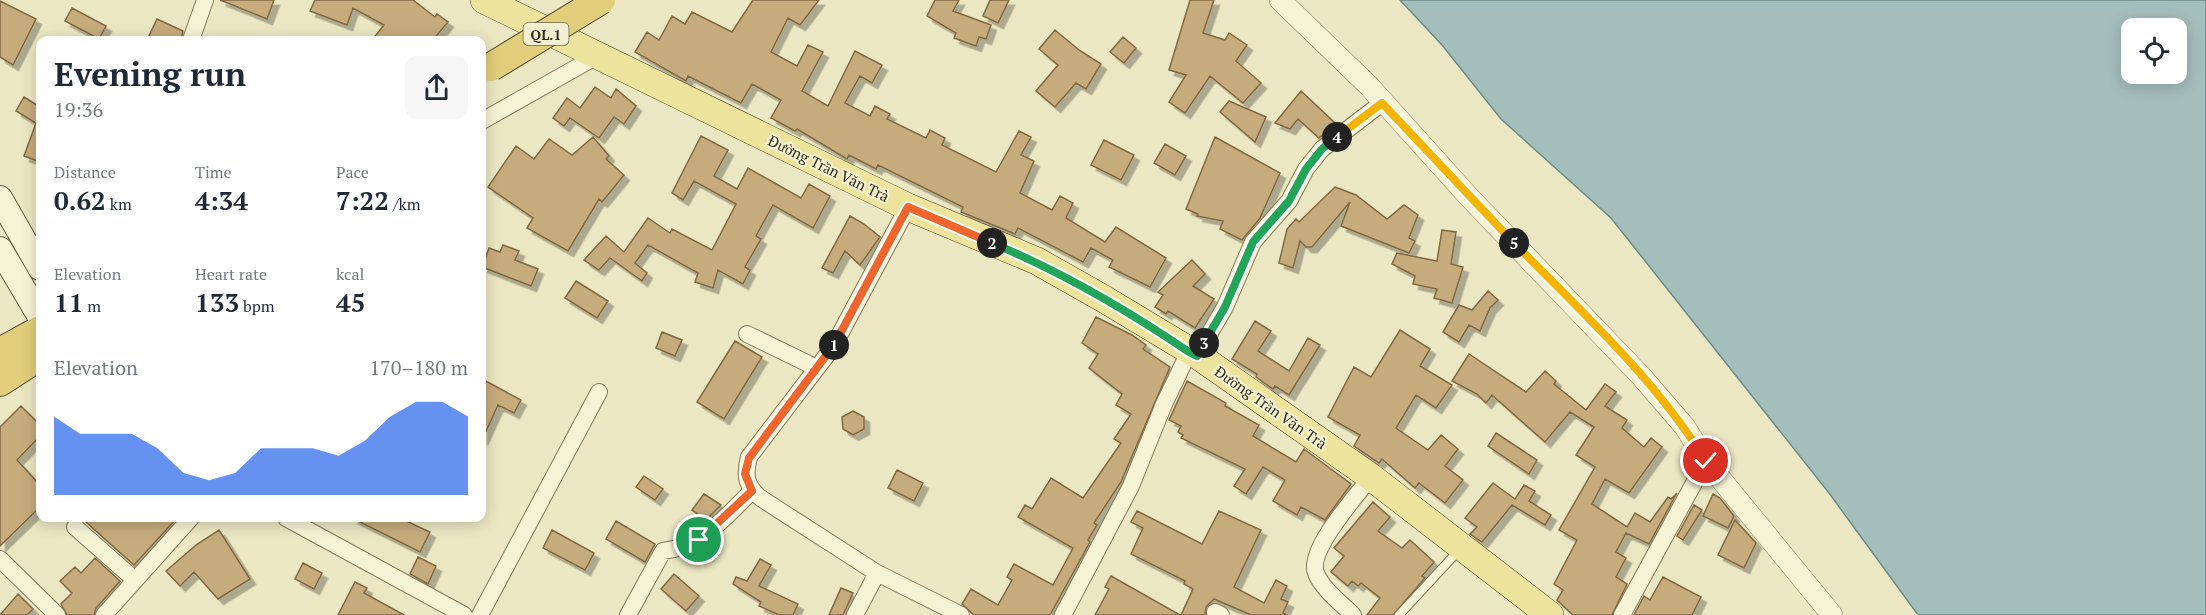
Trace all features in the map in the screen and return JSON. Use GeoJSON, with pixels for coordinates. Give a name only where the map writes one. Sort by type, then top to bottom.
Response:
{"type":"FeatureCollection","features":[{"type":"Feature","properties":{"kind":"highway","name":"QL.1"},"geometry":{"type":"LineString","coordinates":[[486,70],[601,0]]}},
{"type":"Feature","properties":{"kind":"highway"},"geometry":{"type":"LineString","coordinates":[[0,352],[36,332]]}},
{"type":"Feature","properties":{"kind":"highway"},"geometry":{"type":"LineString","coordinates":[[0,382],[36,359]]}},
{"type":"Feature","properties":{"kind":"main road","name":"Đường Trần Văn Trà"},"geometry":{"type":"LineString","coordinates":[[484,0],[908,207],[1036,261],[1147,324],[1371,477],[1462,546],[1543,614]]}},
{"type":"Feature","properties":{"kind":"main road"},"geometry":{"type":"LineString","coordinates":[[0,198],[36,256]]}},
{"type":"Feature","properties":{"kind":"main road"},"geometry":{"type":"LineString","coordinates":[[0,249],[36,310]]}},
{"type":"Feature","properties":{"kind":"street"},"geometry":{"type":"LineString","coordinates":[[192,36],[205,0]]}},
{"type":"Feature","properties":{"kind":"street"},"geometry":{"type":"LineString","coordinates":[[1280,0],[1369,86],[1382,103],[1641,376],[1685,428],[1706,461],[1832,615]]}},
{"type":"Feature","properties":{"kind":"street"},"geometry":{"type":"LineString","coordinates":[[486,119],[597,56]]}},
{"type":"Feature","properties":{"kind":"street"},"geometry":{"type":"LineString","coordinates":[[1063,615],[1131,486],[1164,404],[1193,354],[1225,307],[1253,242],[1289,201],[1306,169],[1322,149],[1382,103]]}},
{"type":"Feature","properties":{"kind":"street"},"geometry":{"type":"LineString","coordinates":[[908,207],[833,347],[749,458],[745,474],[752,491],[877,573],[961,615]]}},
{"type":"Feature","properties":{"kind":"street"},"geometry":{"type":"LineString","coordinates":[[747,334],[818,368]]}},
{"type":"Feature","properties":{"kind":"street"},"geometry":{"type":"LineString","coordinates":[[480,615],[599,392]]}},
{"type":"Feature","properties":{"kind":"street"},"geometry":{"type":"LineString","coordinates":[[1622,615],[1706,461]]}},
{"type":"Feature","properties":{"kind":"street"},"geometry":{"type":"LineString","coordinates":[[1353,615],[1320,581],[1314,570],[1316,557],[1329,531],[1371,477]]}},
{"type":"Feature","properties":{"kind":"street"},"geometry":{"type":"LineString","coordinates":[[628,615],[663,551],[681,549],[699,540],[752,491]]}},
{"type":"Feature","properties":{"kind":"street"},"geometry":{"type":"LineString","coordinates":[[104,615],[187,522]]}},
{"type":"Feature","properties":{"kind":"street"},"geometry":{"type":"LineString","coordinates":[[293,522],[464,615]]}},
{"type":"Feature","properties":{"kind":"street"},"geometry":{"type":"LineString","coordinates":[[75,527],[135,580]]}},
{"type":"Feature","properties":{"kind":"street"},"geometry":{"type":"LineString","coordinates":[[0,559],[57,615]]}},
{"type":"Feature","properties":{"kind":"street"},"geometry":{"type":"LineString","coordinates":[[855,615],[877,573]]}},
{"type":"Feature","properties":{"kind":"lane"},"geometry":{"type":"LineString","coordinates":[[1399,615],[1462,546]]}},
{"type":"Feature","properties":{"kind":"water"},"geometry":{"type":"Polygon","coordinates":[[[1400,0],[2206,0],[2206,615],[1918,615],[1829,493],[1611,218],[1501,119],[1442,45],[1400,0]]]}},
{"type":"Feature","properties":{"kind":"building"},"geometry":{"type":"Polygon","coordinates":[[[220,0],[274,0],[267,19],[220,0]]]}},
{"type":"Feature","properties":{"kind":"building"},"geometry":{"type":"Polygon","coordinates":[[[315,0],[413,0],[435,17],[437,14],[448,22],[436,36],[375,36],[384,25],[353,8],[347,25],[310,11],[315,0]]]}},
{"type":"Feature","properties":{"kind":"building"},"geometry":{"type":"Polygon","coordinates":[[[753,0],[819,0],[800,25],[788,18],[771,52],[797,66],[808,45],[823,52],[802,91],[828,106],[855,51],[882,65],[872,83],[860,76],[845,103],[870,116],[875,106],[890,114],[887,119],[926,138],[930,130],[945,138],[942,145],[996,172],[1019,131],[1031,137],[1021,155],[1034,161],[1020,193],[1052,210],[1060,196],[1073,203],[1066,218],[1105,242],[1116,227],[1166,258],[1150,287],[1109,267],[1113,260],[1091,248],[1083,262],[1018,228],[1015,234],[961,212],[963,207],[878,165],[876,169],[849,155],[847,159],[797,129],[795,131],[771,118],[781,100],[752,84],[741,103],[688,76],[686,81],[635,52],[647,32],[659,40],[672,16],[685,24],[692,12],[732,32],[753,0]]]}},
{"type":"Feature","properties":{"kind":"building"},"geometry":{"type":"Polygon","coordinates":[[[935,0],[959,0],[953,11],[991,25],[986,39],[979,37],[976,46],[954,38],[956,33],[927,16],[935,0]]]}},
{"type":"Feature","properties":{"kind":"building"},"geometry":{"type":"Polygon","coordinates":[[[990,0],[1009,0],[998,23],[983,16],[990,0]]]}},
{"type":"Feature","properties":{"kind":"building"},"geometry":{"type":"Polygon","coordinates":[[[1190,0],[1214,0],[1203,33],[1225,40],[1229,33],[1247,45],[1236,61],[1261,83],[1243,103],[1210,76],[1185,113],[1169,102],[1186,75],[1169,70],[1190,0]]]}},
{"type":"Feature","properties":{"kind":"building"},"geometry":{"type":"Polygon","coordinates":[[[0,1],[36,19],[13,65],[0,57],[0,1]]]}},
{"type":"Feature","properties":{"kind":"building"},"geometry":{"type":"Polygon","coordinates":[[[72,8],[106,26],[101,36],[93,36],[65,21],[72,8]]]}},
{"type":"Feature","properties":{"kind":"building"},"geometry":{"type":"Polygon","coordinates":[[[157,19],[183,31],[182,36],[149,36],[157,19]]]}},
{"type":"Feature","properties":{"kind":"building"},"geometry":{"type":"Polygon","coordinates":[[[1055,30],[1079,50],[1101,64],[1086,89],[1076,83],[1055,107],[1036,91],[1058,65],[1039,49],[1055,30]]]}},
{"type":"Feature","properties":{"kind":"building"},"geometry":{"type":"Polygon","coordinates":[[[1123,37],[1136,48],[1124,63],[1110,52],[1123,37]]]}},
{"type":"Feature","properties":{"kind":"building"},"geometry":{"type":"Polygon","coordinates":[[[595,87],[611,98],[616,89],[636,106],[624,124],[614,117],[599,138],[570,118],[564,126],[553,118],[567,98],[580,108],[595,87]]]}},
{"type":"Feature","properties":{"kind":"building"},"geometry":{"type":"Polygon","coordinates":[[[1301,91],[1336,124],[1319,138],[1298,119],[1290,129],[1275,123],[1301,91]]]}},
{"type":"Feature","properties":{"kind":"building"},"geometry":{"type":"Polygon","coordinates":[[[24,97],[36,104],[36,123],[16,111],[24,97]]]}},
{"type":"Feature","properties":{"kind":"building"},"geometry":{"type":"Polygon","coordinates":[[[1229,101],[1266,117],[1255,142],[1220,112],[1229,101]]]}},
{"type":"Feature","properties":{"kind":"building"},"geometry":{"type":"Polygon","coordinates":[[[36,123],[36,160],[24,156],[36,123]]]}},
{"type":"Feature","properties":{"kind":"building"},"geometry":{"type":"Polygon","coordinates":[[[701,136],[728,150],[714,176],[737,189],[748,168],[801,198],[809,184],[830,196],[813,228],[773,205],[756,236],[761,239],[745,267],[750,270],[743,284],[718,270],[713,288],[695,282],[698,273],[648,245],[635,263],[647,273],[642,281],[610,258],[599,270],[584,260],[606,236],[624,252],[648,218],[670,233],[672,229],[712,250],[736,204],[694,181],[683,200],[672,193],[701,136]]]}},
{"type":"Feature","properties":{"kind":"building"},"geometry":{"type":"Polygon","coordinates":[[[593,137],[609,156],[606,159],[624,175],[602,202],[599,199],[568,251],[527,228],[533,218],[488,187],[516,146],[534,159],[549,139],[572,155],[593,137]]]}},
{"type":"Feature","properties":{"kind":"building"},"geometry":{"type":"Polygon","coordinates":[[[1215,137],[1280,173],[1260,218],[1242,240],[1220,229],[1223,221],[1197,216],[1198,214],[1186,209],[1215,137]]]}},
{"type":"Feature","properties":{"kind":"building"},"geometry":{"type":"Polygon","coordinates":[[[1104,140],[1134,155],[1121,180],[1091,165],[1104,140]]]}},
{"type":"Feature","properties":{"kind":"building"},"geometry":{"type":"Polygon","coordinates":[[[1165,144],[1186,156],[1175,175],[1154,163],[1165,144]]]}},
{"type":"Feature","properties":{"kind":"building"},"geometry":{"type":"Polygon","coordinates":[[[1335,187],[1356,195],[1387,219],[1404,205],[1418,215],[1409,238],[1415,241],[1409,253],[1341,226],[1350,202],[1312,247],[1306,247],[1300,241],[1293,268],[1279,263],[1287,229],[1296,219],[1299,222],[1335,187]]]}},
{"type":"Feature","properties":{"kind":"building"},"geometry":{"type":"Polygon","coordinates":[[[850,216],[880,237],[860,265],[845,251],[833,273],[822,268],[850,216]]]}},
{"type":"Feature","properties":{"kind":"building"},"geometry":{"type":"Polygon","coordinates":[[[1442,230],[1456,232],[1451,264],[1463,267],[1452,303],[1434,298],[1437,289],[1413,284],[1415,276],[1392,264],[1397,253],[1437,261],[1442,230]]]}},
{"type":"Feature","properties":{"kind":"building"},"geometry":{"type":"Polygon","coordinates":[[[503,245],[519,251],[515,260],[538,269],[531,286],[486,269],[489,248],[500,252],[503,245]]]}},
{"type":"Feature","properties":{"kind":"building"},"geometry":{"type":"Polygon","coordinates":[[[1192,260],[1205,274],[1193,286],[1214,299],[1195,328],[1168,311],[1166,314],[1155,307],[1163,295],[1158,292],[1192,260]]]}},
{"type":"Feature","properties":{"kind":"building"},"geometry":{"type":"Polygon","coordinates":[[[576,281],[608,301],[597,318],[565,298],[576,281]]]}},
{"type":"Feature","properties":{"kind":"building"},"geometry":{"type":"Polygon","coordinates":[[[1488,291],[1498,300],[1490,308],[1480,331],[1469,325],[1459,342],[1443,332],[1459,305],[1472,310],[1488,291]]]}},
{"type":"Feature","properties":{"kind":"building"},"geometry":{"type":"Polygon","coordinates":[[[1096,317],[1132,335],[1146,345],[1143,349],[1170,367],[1121,482],[1094,523],[1097,525],[1088,540],[1090,542],[1050,615],[974,615],[962,604],[971,589],[998,605],[1012,580],[1007,577],[1014,564],[1053,585],[1073,548],[1018,517],[1025,505],[1032,509],[1051,478],[1083,498],[1121,443],[1114,439],[1131,414],[1116,405],[1122,394],[1089,368],[1098,354],[1082,343],[1096,317]]]}},
{"type":"Feature","properties":{"kind":"building"},"geometry":{"type":"Polygon","coordinates":[[[1255,321],[1271,331],[1258,351],[1289,371],[1308,338],[1320,345],[1289,395],[1275,386],[1273,389],[1256,377],[1257,374],[1232,359],[1255,321]]]}},
{"type":"Feature","properties":{"kind":"building"},"geometry":{"type":"Polygon","coordinates":[[[1400,330],[1430,349],[1420,366],[1452,385],[1436,408],[1416,395],[1396,428],[1428,450],[1441,435],[1458,449],[1445,466],[1463,480],[1445,503],[1419,483],[1415,488],[1382,459],[1379,463],[1354,446],[1360,435],[1328,417],[1354,367],[1371,377],[1400,330]]]}},
{"type":"Feature","properties":{"kind":"building"},"geometry":{"type":"Polygon","coordinates":[[[662,332],[682,340],[675,356],[656,348],[662,332]]]}},
{"type":"Feature","properties":{"kind":"building"},"geometry":{"type":"Polygon","coordinates":[[[735,341],[762,357],[724,419],[697,402],[735,341]]]}},
{"type":"Feature","properties":{"kind":"building"},"geometry":{"type":"Polygon","coordinates":[[[1469,354],[1526,392],[1545,371],[1556,381],[1554,384],[1586,410],[1605,384],[1616,392],[1605,406],[1627,420],[1622,428],[1644,447],[1651,438],[1662,447],[1629,493],[1605,479],[1592,504],[1627,527],[1635,513],[1650,522],[1668,497],[1671,499],[1677,493],[1649,544],[1626,533],[1616,552],[1626,558],[1616,577],[1627,584],[1612,615],[1573,615],[1557,600],[1563,590],[1554,584],[1577,540],[1559,530],[1595,467],[1576,455],[1594,427],[1570,412],[1545,442],[1492,395],[1486,403],[1477,394],[1452,381],[1469,354]]]}},
{"type":"Feature","properties":{"kind":"building"},"geometry":{"type":"Polygon","coordinates":[[[486,381],[521,400],[514,413],[498,405],[486,431],[486,381]]]}},
{"type":"Feature","properties":{"kind":"building"},"geometry":{"type":"Polygon","coordinates":[[[1187,381],[1259,425],[1253,436],[1296,462],[1304,449],[1351,484],[1325,520],[1301,507],[1297,515],[1273,501],[1285,480],[1263,467],[1246,494],[1234,486],[1245,469],[1181,438],[1183,435],[1178,432],[1181,426],[1169,420],[1187,381]]]}},
{"type":"Feature","properties":{"kind":"building"},"geometry":{"type":"Polygon","coordinates":[[[21,406],[36,421],[36,440],[17,460],[36,481],[36,511],[0,546],[0,427],[21,406]]]}},
{"type":"Feature","properties":{"kind":"building"},"geometry":{"type":"Polygon","coordinates":[[[853,411],[864,417],[864,429],[853,435],[843,429],[842,417],[853,411]]]}},
{"type":"Feature","properties":{"kind":"building"},"geometry":{"type":"Polygon","coordinates":[[[1496,433],[1537,460],[1529,474],[1488,446],[1496,433]]]}},
{"type":"Feature","properties":{"kind":"building"},"geometry":{"type":"Polygon","coordinates":[[[897,470],[923,483],[914,501],[888,488],[897,470]]]}},
{"type":"Feature","properties":{"kind":"building"},"geometry":{"type":"Polygon","coordinates":[[[644,476],[663,489],[655,500],[636,487],[644,476]]]}},
{"type":"Feature","properties":{"kind":"building"},"geometry":{"type":"Polygon","coordinates":[[[1493,483],[1515,499],[1524,485],[1535,491],[1529,501],[1551,515],[1545,525],[1512,505],[1482,542],[1470,534],[1477,527],[1465,518],[1493,483]]]}},
{"type":"Feature","properties":{"kind":"building"},"geometry":{"type":"Polygon","coordinates":[[[704,494],[721,505],[706,520],[692,510],[704,494]]]}},
{"type":"Feature","properties":{"kind":"building"},"geometry":{"type":"Polygon","coordinates":[[[1713,494],[1720,498],[1734,516],[1728,528],[1703,516],[1713,494]]]}},
{"type":"Feature","properties":{"kind":"building"},"geometry":{"type":"Polygon","coordinates":[[[1373,502],[1390,517],[1378,531],[1402,548],[1410,540],[1434,562],[1422,576],[1425,578],[1393,615],[1367,615],[1380,598],[1361,583],[1358,586],[1352,581],[1348,586],[1331,572],[1344,556],[1334,548],[1373,502]]]}},
{"type":"Feature","properties":{"kind":"building"},"geometry":{"type":"Polygon","coordinates":[[[1694,505],[1702,510],[1683,540],[1677,536],[1694,505]]]}},
{"type":"Feature","properties":{"kind":"building"},"geometry":{"type":"Polygon","coordinates":[[[1137,511],[1202,544],[1219,511],[1261,530],[1234,587],[1264,603],[1276,580],[1287,586],[1281,599],[1288,602],[1283,613],[1287,615],[1251,615],[1214,599],[1206,607],[1205,615],[1181,615],[1193,589],[1184,584],[1185,581],[1131,554],[1143,528],[1131,522],[1137,511]]]}},
{"type":"Feature","properties":{"kind":"building"},"geometry":{"type":"Polygon","coordinates":[[[1735,520],[1756,543],[1744,568],[1718,555],[1735,520]]]}},
{"type":"Feature","properties":{"kind":"building"},"geometry":{"type":"Polygon","coordinates":[[[616,521],[655,544],[645,562],[606,539],[616,521]]]}},
{"type":"Feature","properties":{"kind":"building"},"geometry":{"type":"Polygon","coordinates":[[[86,522],[173,522],[134,565],[86,522]]]}},
{"type":"Feature","properties":{"kind":"building"},"geometry":{"type":"Polygon","coordinates":[[[360,522],[409,522],[430,532],[420,552],[360,522]]]}},
{"type":"Feature","properties":{"kind":"building"},"geometry":{"type":"Polygon","coordinates":[[[219,530],[250,579],[218,599],[194,572],[180,586],[166,571],[196,545],[219,530]]]}},
{"type":"Feature","properties":{"kind":"building"},"geometry":{"type":"Polygon","coordinates":[[[552,530],[594,553],[585,570],[543,548],[552,530]]]}},
{"type":"Feature","properties":{"kind":"building"},"geometry":{"type":"Polygon","coordinates":[[[418,557],[436,566],[428,584],[410,574],[418,557]]]}},
{"type":"Feature","properties":{"kind":"building"},"geometry":{"type":"Polygon","coordinates":[[[95,558],[120,581],[96,608],[94,615],[67,615],[61,604],[72,593],[60,581],[75,567],[81,573],[95,558]]]}},
{"type":"Feature","properties":{"kind":"building"},"geometry":{"type":"Polygon","coordinates":[[[760,559],[771,565],[759,586],[798,604],[793,615],[779,615],[759,606],[761,602],[733,584],[736,577],[747,581],[760,559]]]}},
{"type":"Feature","properties":{"kind":"building"},"geometry":{"type":"Polygon","coordinates":[[[303,563],[322,573],[314,589],[295,579],[303,563]]]}},
{"type":"Feature","properties":{"kind":"building"},"geometry":{"type":"Polygon","coordinates":[[[674,574],[699,596],[686,611],[661,589],[674,574]]]}},
{"type":"Feature","properties":{"kind":"building"},"geometry":{"type":"Polygon","coordinates":[[[1111,576],[1180,615],[1095,615],[1109,589],[1105,587],[1111,576]]]}},
{"type":"Feature","properties":{"kind":"building"},"geometry":{"type":"Polygon","coordinates":[[[1663,577],[1701,597],[1692,615],[1634,615],[1644,596],[1650,600],[1663,577]]]}},
{"type":"Feature","properties":{"kind":"building"},"geometry":{"type":"Polygon","coordinates":[[[355,582],[367,588],[364,593],[404,615],[338,615],[355,582]]]}},
{"type":"Feature","properties":{"kind":"building"},"geometry":{"type":"Polygon","coordinates":[[[841,588],[853,593],[843,615],[829,615],[841,588]]]}},
{"type":"Feature","properties":{"kind":"building"},"geometry":{"type":"Polygon","coordinates":[[[18,594],[33,609],[27,615],[0,615],[18,594]]]}},
{"type":"Feature","properties":{"kind":"route"},"geometry":{"type":"LineString","coordinates":[[699,540],[752,491],[745,474],[749,458],[833,347],[908,207],[1036,261],[1104,298],[1197,356],[1225,307],[1253,242],[1289,201],[1306,169],[1322,149],[1382,103],[1641,376],[1685,428],[1706,461]]}}]}
